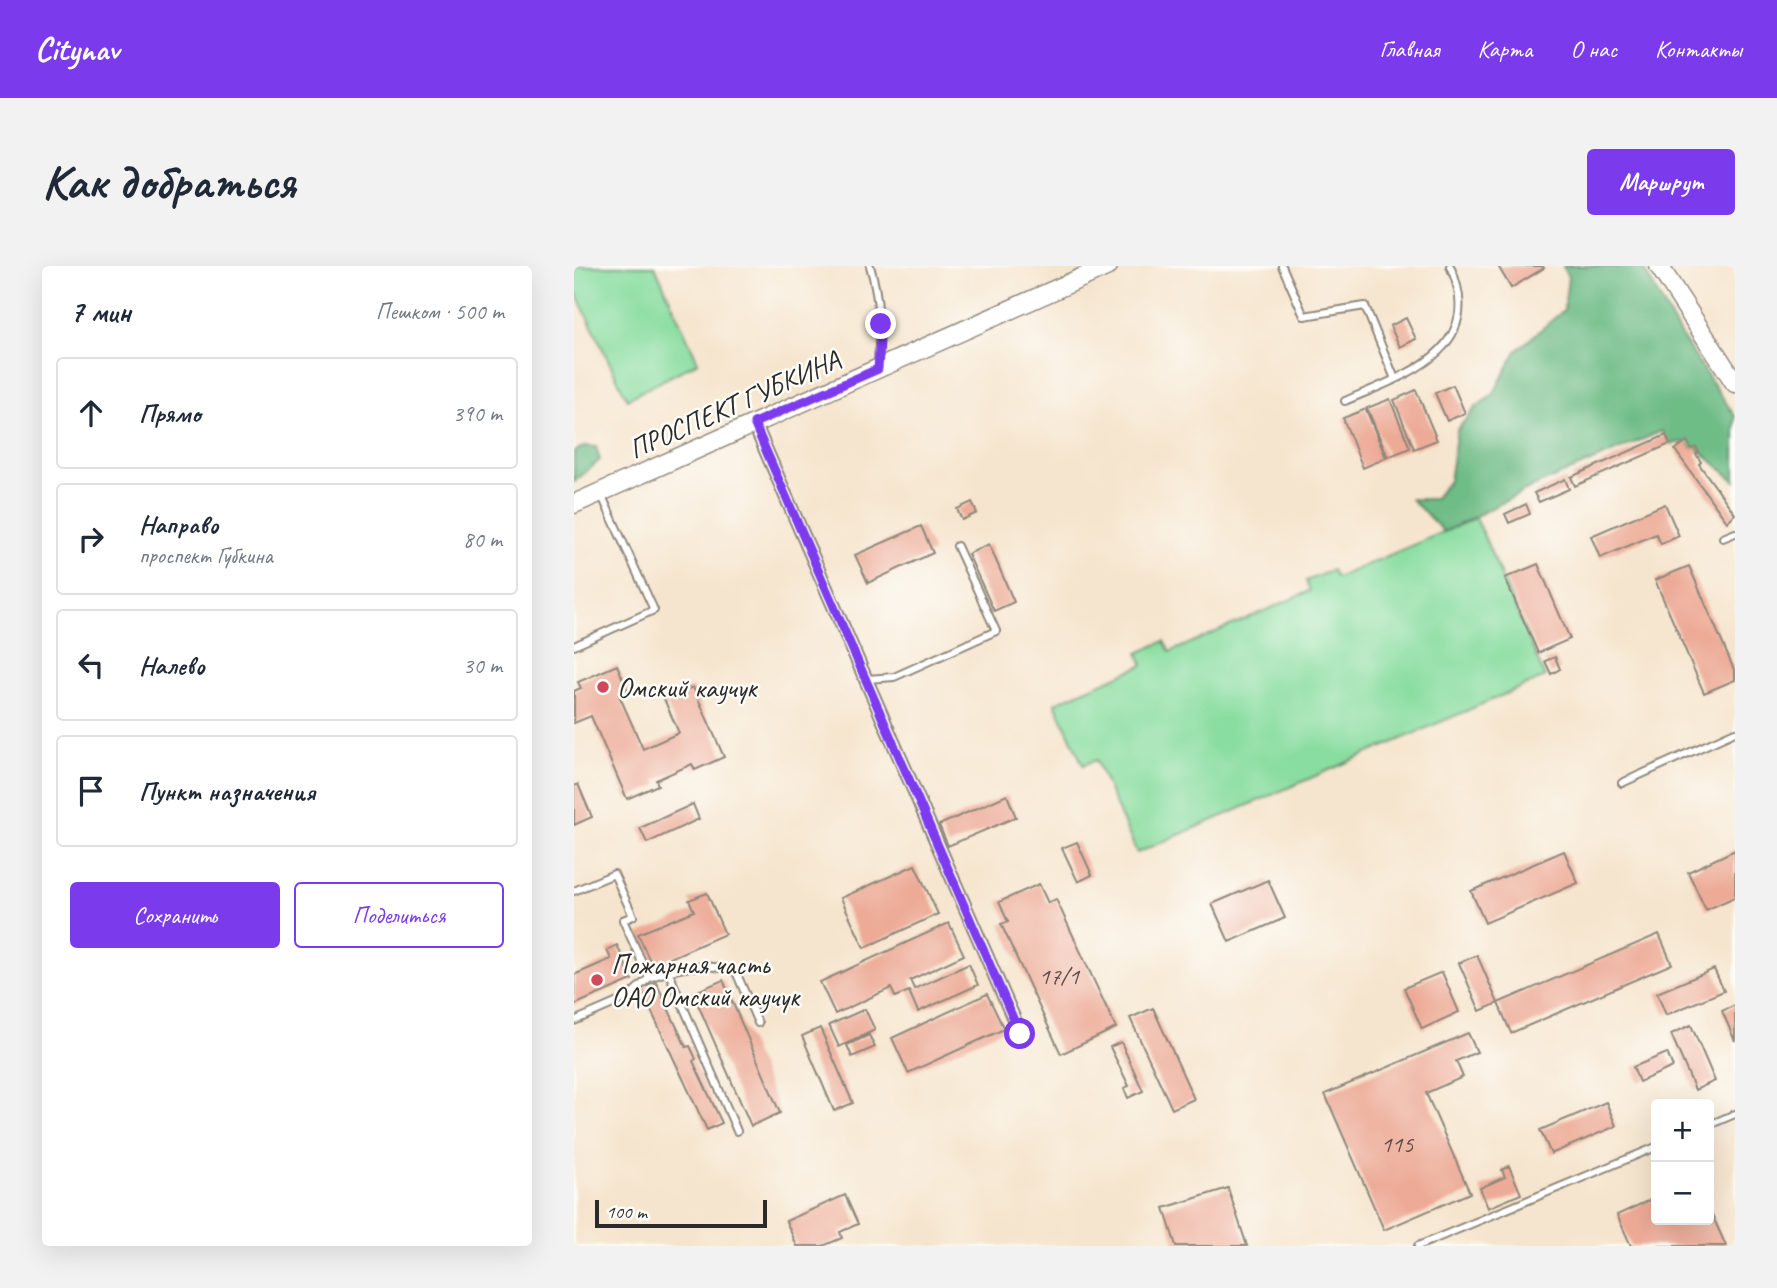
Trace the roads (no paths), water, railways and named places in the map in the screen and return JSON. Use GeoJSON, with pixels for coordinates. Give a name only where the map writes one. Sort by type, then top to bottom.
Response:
{"type":"FeatureCollection","features":[{"type":"Feature","properties":{"kind":"main road","name":"ПРОСПЕКТ ГУБКИНА"},"geometry":{"type":"LineString","coordinates":[[574,505],[1108,266]]}},
{"type":"Feature","properties":{"kind":"main road"},"geometry":{"type":"LineString","coordinates":[[1659,266],[1735,383]]}},
{"type":"Feature","properties":{"kind":"street"},"geometry":{"type":"LineString","coordinates":[[754,423],[1020,1034]]}},
{"type":"Feature","properties":{"kind":"lane"},"geometry":{"type":"LineString","coordinates":[[870,266],[881,324],[878,369]]}},
{"type":"Feature","properties":{"kind":"lane"},"geometry":{"type":"LineString","coordinates":[[1282,266],[1304,316],[1365,306],[1395,379]]}},
{"type":"Feature","properties":{"kind":"lane"},"geometry":{"type":"LineString","coordinates":[[1345,401],[1420,368],[1443,350],[1453,330],[1461,299],[1450,266]]}},
{"type":"Feature","properties":{"kind":"lane"},"geometry":{"type":"LineString","coordinates":[[574,646],[654,610],[600,493]]}},
{"type":"Feature","properties":{"kind":"lane"},"geometry":{"type":"LineString","coordinates":[[1723,538],[1735,533]]}},
{"type":"Feature","properties":{"kind":"lane"},"geometry":{"type":"LineString","coordinates":[[866,679],[881,681],[894,677],[996,631],[957,546]]}},
{"type":"Feature","properties":{"kind":"lane"},"geometry":{"type":"LineString","coordinates":[[1622,783],[1735,732]]}},
{"type":"Feature","properties":{"kind":"lane"},"geometry":{"type":"LineString","coordinates":[[574,891],[614,873],[633,916],[623,920],[649,978]]}},
{"type":"Feature","properties":{"kind":"lane"},"geometry":{"type":"LineString","coordinates":[[574,1021],[626,998],[649,978],[668,971],[715,964],[736,972],[758,1023]]}},
{"type":"Feature","properties":{"kind":"lane"},"geometry":{"type":"LineString","coordinates":[[668,971],[737,1130]]}},
{"type":"Feature","properties":{"kind":"lane"},"geometry":{"type":"LineString","coordinates":[[1714,1123],[1735,1114]]}},
{"type":"Feature","properties":{"kind":"lane"},"geometry":{"type":"LineString","coordinates":[[1418,1246],[1651,1149]]}},
{"type":"Feature","properties":{"kind":"place","name":"Омский каучук"},"geometry":{"type":"Point","coordinates":[603,687]}},
{"type":"Feature","properties":{"kind":"place","name":"Пожарная часть ОАО Омский каучук"},"geometry":{"type":"Point","coordinates":[597,980]}}]}
